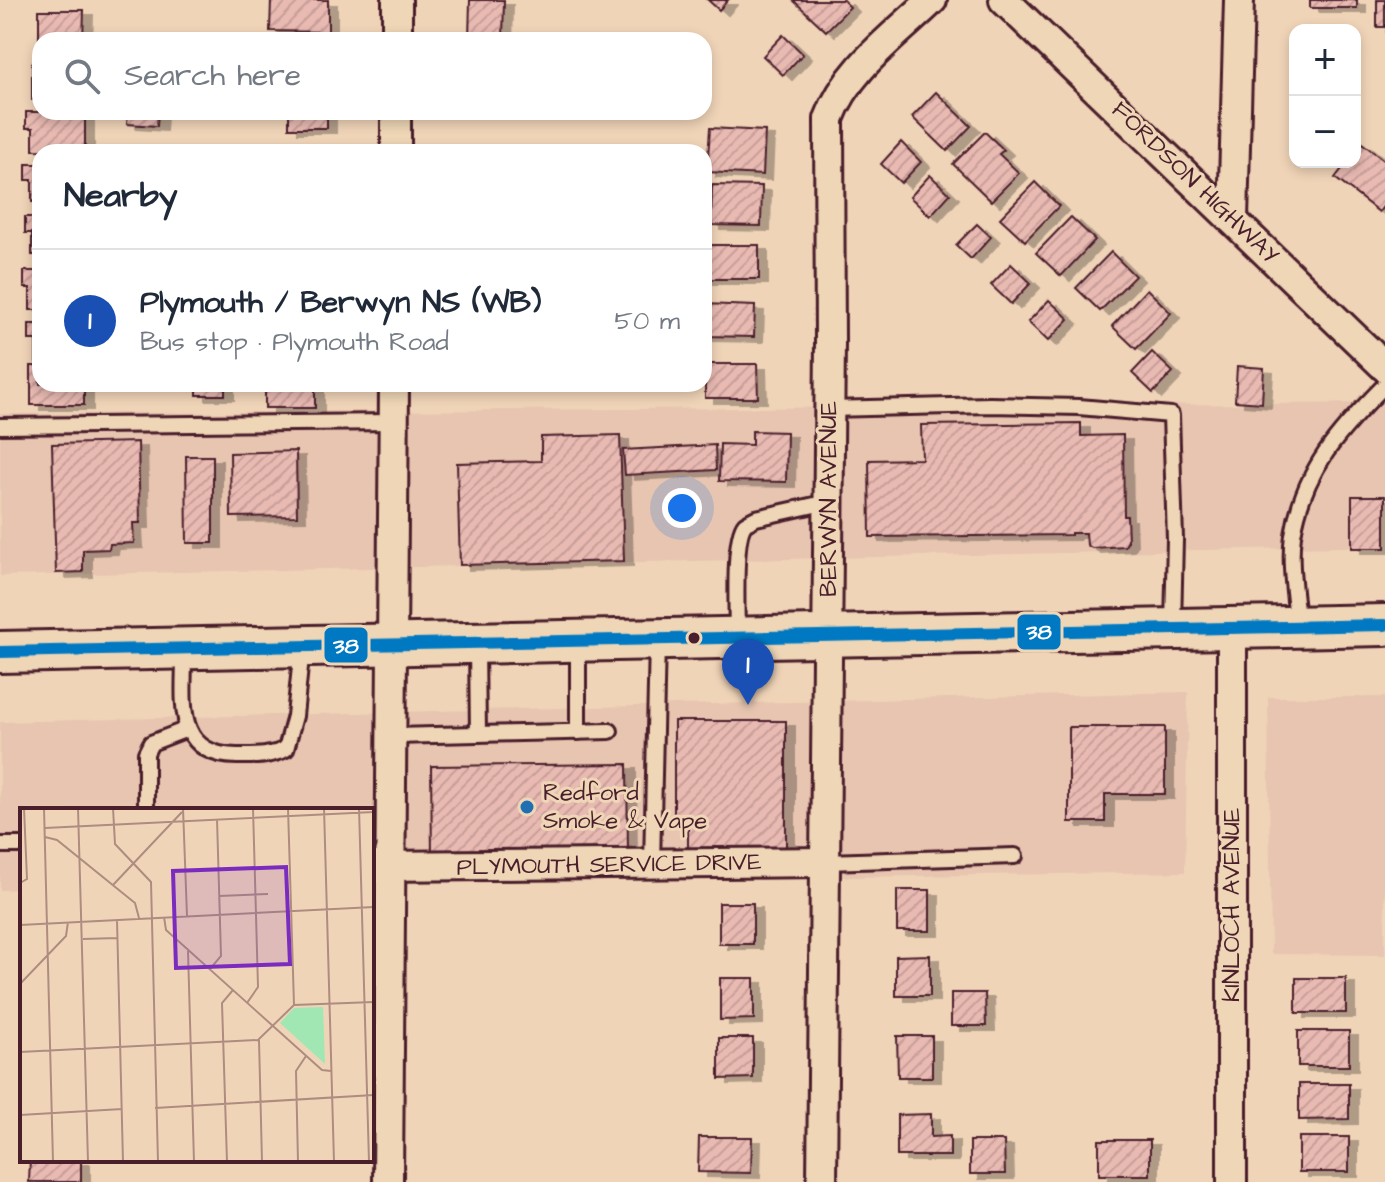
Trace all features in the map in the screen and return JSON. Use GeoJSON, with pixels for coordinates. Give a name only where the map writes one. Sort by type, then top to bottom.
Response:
{"type":"FeatureCollection","features":[{"type":"Feature","properties":{"kind":"main road"},"geometry":{"type":"LineString","coordinates":[[0,652],[1385,625]]}},
{"type":"Feature","properties":{"kind":"street"},"geometry":{"type":"LineString","coordinates":[[397,0],[397,32]]}},
{"type":"Feature","properties":{"kind":"street","name":"BERWYN AVENUE"},"geometry":{"type":"LineString","coordinates":[[822,1182],[828,637],[829,119],[847,81],[932,0]]}},
{"type":"Feature","properties":{"kind":"street","name":"FORDSON HIGHWAY"},"geometry":{"type":"LineString","coordinates":[[1004,0],[1385,367]]}},
{"type":"Feature","properties":{"kind":"street"},"geometry":{"type":"LineString","coordinates":[[1233,219],[1239,0]]}},
{"type":"Feature","properties":{"kind":"street"},"geometry":{"type":"LineString","coordinates":[[396,120],[396,144]]}},
{"type":"Feature","properties":{"kind":"street"},"geometry":{"type":"LineString","coordinates":[[388,1182],[382,867],[393,736],[394,392]]}},
{"type":"Feature","properties":{"kind":"street","name":"KINLOCH AVENUE"},"geometry":{"type":"LineString","coordinates":[[1232,629],[1232,1182]]}},
{"type":"Feature","properties":{"kind":"street","name":"PLYMOUTH SERVICE DRIVE"},"geometry":{"type":"LineString","coordinates":[[382,867],[826,862]]}},
{"type":"Feature","properties":{"kind":"lane"},"geometry":{"type":"LineString","coordinates":[[1297,627],[1293,536],[1309,477],[1341,430],[1385,385]]}},
{"type":"Feature","properties":{"kind":"lane"},"geometry":{"type":"LineString","coordinates":[[829,409],[990,405],[1079,407],[1171,415],[1175,539],[1173,630]]}},
{"type":"Feature","properties":{"kind":"lane"},"geometry":{"type":"LineString","coordinates":[[0,426],[394,422]]}},
{"type":"Feature","properties":{"kind":"lane"},"geometry":{"type":"LineString","coordinates":[[737,639],[737,564],[740,534],[745,523],[828,502]]}},
{"type":"Feature","properties":{"kind":"lane"},"geometry":{"type":"LineString","coordinates":[[652,864],[657,640]]}},
{"type":"Feature","properties":{"kind":"lane"},"geometry":{"type":"LineString","coordinates":[[578,642],[578,732]]}},
{"type":"Feature","properties":{"kind":"lane"},"geometry":{"type":"LineString","coordinates":[[477,643],[478,734]]}},
{"type":"Feature","properties":{"kind":"lane"},"geometry":{"type":"LineString","coordinates":[[184,649],[186,724],[196,743],[221,756],[272,756],[286,749],[295,716],[302,646]]}},
{"type":"Feature","properties":{"kind":"lane"},"geometry":{"type":"LineString","coordinates":[[146,808],[146,753],[151,743],[182,731],[186,724]]}},
{"type":"Feature","properties":{"kind":"lane"},"geometry":{"type":"LineString","coordinates":[[393,736],[610,731]]}},
{"type":"Feature","properties":{"kind":"lane"},"geometry":{"type":"LineString","coordinates":[[826,862],[1015,856]]}},
{"type":"Feature","properties":{"kind":"shaded area"},"geometry":{"type":"Polygon","coordinates":[[[1385,403],[1385,546],[0,576],[0,414],[1385,403]]]}},
{"type":"Feature","properties":{"kind":"shaded area"},"geometry":{"type":"Polygon","coordinates":[[[1188,692],[1185,872],[374,884],[374,808],[20,808],[20,889],[0,890],[0,722],[1188,692]]]}},
{"type":"Feature","properties":{"kind":"shaded area"},"geometry":{"type":"Polygon","coordinates":[[[1268,697],[1385,697],[1385,955],[1271,954],[1268,697]]]}},
{"type":"Feature","properties":{"kind":"building"},"geometry":{"type":"Polygon","coordinates":[[[271,0],[328,0],[328,32],[270,31],[271,0]]]}},
{"type":"Feature","properties":{"kind":"building"},"geometry":{"type":"Polygon","coordinates":[[[470,0],[504,0],[503,32],[469,32],[470,0]]]}},
{"type":"Feature","properties":{"kind":"building"},"geometry":{"type":"Polygon","coordinates":[[[708,0],[728,0],[719,10],[708,0]]]}},
{"type":"Feature","properties":{"kind":"building"},"geometry":{"type":"Polygon","coordinates":[[[793,0],[843,0],[850,7],[826,31],[793,0]]]}},
{"type":"Feature","properties":{"kind":"building"},"geometry":{"type":"Polygon","coordinates":[[[1310,0],[1357,0],[1357,8],[1310,8],[1310,0]]]}},
{"type":"Feature","properties":{"kind":"building"},"geometry":{"type":"Polygon","coordinates":[[[1377,0],[1385,0],[1385,27],[1377,27],[1377,0]]]}},
{"type":"Feature","properties":{"kind":"building"},"geometry":{"type":"Polygon","coordinates":[[[39,10],[84,10],[83,32],[39,32],[39,10]]]}},
{"type":"Feature","properties":{"kind":"building"},"geometry":{"type":"Polygon","coordinates":[[[783,35],[803,54],[783,75],[763,56],[783,35]]]}},
{"type":"Feature","properties":{"kind":"building"},"geometry":{"type":"Polygon","coordinates":[[[936,92],[971,126],[947,151],[912,117],[936,92]]]}},
{"type":"Feature","properties":{"kind":"building"},"geometry":{"type":"Polygon","coordinates":[[[26,112],[32,112],[32,120],[85,120],[85,144],[33,144],[33,128],[26,128],[26,112]]]}},
{"type":"Feature","properties":{"kind":"building"},"geometry":{"type":"Polygon","coordinates":[[[127,120],[157,120],[157,126],[127,124],[127,120]]]}},
{"type":"Feature","properties":{"kind":"building"},"geometry":{"type":"Polygon","coordinates":[[[289,120],[327,120],[327,128],[289,128],[289,120]]]}},
{"type":"Feature","properties":{"kind":"building"},"geometry":{"type":"Polygon","coordinates":[[[710,128],[765,131],[763,175],[712,172],[712,144],[709,144],[710,128]]]}},
{"type":"Feature","properties":{"kind":"building"},"geometry":{"type":"Polygon","coordinates":[[[985,132],[1004,150],[999,154],[1019,173],[991,201],[953,164],[985,132]]]}},
{"type":"Feature","properties":{"kind":"building"},"geometry":{"type":"Polygon","coordinates":[[[901,142],[921,162],[901,183],[881,164],[901,142]]]}},
{"type":"Feature","properties":{"kind":"building"},"geometry":{"type":"Polygon","coordinates":[[[1361,144],[1385,161],[1385,204],[1379,212],[1335,178],[1342,168],[1361,168],[1361,144]]]}},
{"type":"Feature","properties":{"kind":"building"},"geometry":{"type":"Polygon","coordinates":[[[26,164],[32,164],[32,180],[26,180],[26,164]]]}},
{"type":"Feature","properties":{"kind":"building"},"geometry":{"type":"Polygon","coordinates":[[[930,175],[950,194],[930,216],[910,197],[930,175]]]}},
{"type":"Feature","properties":{"kind":"building"},"geometry":{"type":"Polygon","coordinates":[[[1035,182],[1059,206],[1025,241],[1000,218],[1035,182]]]}},
{"type":"Feature","properties":{"kind":"building"},"geometry":{"type":"Polygon","coordinates":[[[712,185],[762,186],[761,226],[712,225],[712,185]]]}},
{"type":"Feature","properties":{"kind":"building"},"geometry":{"type":"Polygon","coordinates":[[[25,217],[32,217],[32,233],[25,233],[25,217]]]}},
{"type":"Feature","properties":{"kind":"building"},"geometry":{"type":"Polygon","coordinates":[[[1071,217],[1095,240],[1061,276],[1036,253],[1071,217]]]}},
{"type":"Feature","properties":{"kind":"building"},"geometry":{"type":"Polygon","coordinates":[[[977,224],[991,237],[971,259],[956,245],[977,224]]]}},
{"type":"Feature","properties":{"kind":"building"},"geometry":{"type":"Polygon","coordinates":[[[712,245],[759,245],[759,279],[712,279],[712,245]]]}},
{"type":"Feature","properties":{"kind":"building"},"geometry":{"type":"Polygon","coordinates":[[[1111,252],[1135,276],[1100,311],[1076,288],[1111,252]]]}},
{"type":"Feature","properties":{"kind":"building"},"geometry":{"type":"Polygon","coordinates":[[[1011,264],[1031,283],[1011,304],[991,285],[1011,264]]]}},
{"type":"Feature","properties":{"kind":"building"},"geometry":{"type":"Polygon","coordinates":[[[24,271],[32,271],[32,310],[30,288],[24,288],[24,271]]]}},
{"type":"Feature","properties":{"kind":"building"},"geometry":{"type":"Polygon","coordinates":[[[1147,289],[1171,313],[1136,349],[1112,326],[1147,289]]]}},
{"type":"Feature","properties":{"kind":"building"},"geometry":{"type":"Polygon","coordinates":[[[1049,300],[1069,319],[1048,341],[1028,322],[1049,300]]]}},
{"type":"Feature","properties":{"kind":"building"},"geometry":{"type":"Polygon","coordinates":[[[712,304],[755,306],[754,337],[712,336],[712,304]]]}},
{"type":"Feature","properties":{"kind":"building"},"geometry":{"type":"Polygon","coordinates":[[[29,324],[32,324],[32,340],[29,340],[29,324]]]}},
{"type":"Feature","properties":{"kind":"building"},"geometry":{"type":"Polygon","coordinates":[[[1152,352],[1173,372],[1153,393],[1132,373],[1152,352]]]}},
{"type":"Feature","properties":{"kind":"building"},"geometry":{"type":"Polygon","coordinates":[[[712,364],[757,364],[758,398],[705,398],[705,392],[712,392],[712,364]]]}},
{"type":"Feature","properties":{"kind":"building"},"geometry":{"type":"Polygon","coordinates":[[[31,366],[32,392],[84,392],[84,405],[31,405],[31,366]]]}},
{"type":"Feature","properties":{"kind":"building"},"geometry":{"type":"Polygon","coordinates":[[[1237,366],[1264,368],[1262,403],[1235,401],[1237,366]]]}},
{"type":"Feature","properties":{"kind":"building"},"geometry":{"type":"Polygon","coordinates":[[[197,392],[225,392],[225,395],[197,395],[197,392]]]}},
{"type":"Feature","properties":{"kind":"building"},"geometry":{"type":"Polygon","coordinates":[[[265,392],[315,392],[315,408],[265,408],[265,392]]]}},
{"type":"Feature","properties":{"kind":"building"},"geometry":{"type":"Polygon","coordinates":[[[1081,423],[1081,436],[1123,435],[1124,516],[1127,516],[1128,541],[1125,546],[1092,548],[1087,545],[1086,533],[870,537],[869,460],[922,459],[921,425],[1081,423]]]}},
{"type":"Feature","properties":{"kind":"building"},"geometry":{"type":"Polygon","coordinates":[[[752,431],[787,432],[786,482],[719,481],[720,444],[752,445],[752,431]]]}},
{"type":"Feature","properties":{"kind":"building"},"geometry":{"type":"Polygon","coordinates":[[[620,435],[624,561],[460,565],[457,463],[541,461],[541,437],[620,435]]]}},
{"type":"Feature","properties":{"kind":"building"},"geometry":{"type":"Polygon","coordinates":[[[138,442],[140,523],[133,523],[134,543],[110,544],[109,549],[83,550],[83,572],[56,573],[52,444],[138,442]]]}},
{"type":"Feature","properties":{"kind":"building"},"geometry":{"type":"Polygon","coordinates":[[[715,445],[716,470],[625,475],[623,450],[715,445]]]}},
{"type":"Feature","properties":{"kind":"building"},"geometry":{"type":"Polygon","coordinates":[[[296,451],[297,516],[231,517],[230,453],[296,451]]]}},
{"type":"Feature","properties":{"kind":"building"},"geometry":{"type":"Polygon","coordinates":[[[186,456],[213,456],[213,543],[187,543],[186,456]]]}},
{"type":"Feature","properties":{"kind":"building"},"geometry":{"type":"Polygon","coordinates":[[[1352,496],[1385,496],[1385,548],[1352,548],[1352,496]]]}},
{"type":"Feature","properties":{"kind":"building"},"geometry":{"type":"Polygon","coordinates":[[[674,721],[786,721],[786,852],[688,852],[688,817],[674,817],[674,721]]]}},
{"type":"Feature","properties":{"kind":"building"},"geometry":{"type":"Polygon","coordinates":[[[1069,727],[1165,727],[1165,794],[1105,794],[1105,822],[1069,822],[1069,727]]]}},
{"type":"Feature","properties":{"kind":"building"},"geometry":{"type":"Polygon","coordinates":[[[627,764],[628,856],[432,857],[431,766],[627,764]]]}},
{"type":"Feature","properties":{"kind":"building"},"geometry":{"type":"Polygon","coordinates":[[[897,890],[930,890],[930,931],[897,931],[897,890]]]}},
{"type":"Feature","properties":{"kind":"building"},"geometry":{"type":"Polygon","coordinates":[[[719,903],[753,903],[753,944],[719,944],[719,903]]]}},
{"type":"Feature","properties":{"kind":"building"},"geometry":{"type":"Polygon","coordinates":[[[930,955],[930,996],[896,996],[896,956],[930,955]]]}},
{"type":"Feature","properties":{"kind":"building"},"geometry":{"type":"Polygon","coordinates":[[[720,978],[754,978],[754,1019],[720,1020],[720,978]]]}},
{"type":"Feature","properties":{"kind":"building"},"geometry":{"type":"Polygon","coordinates":[[[1296,978],[1346,978],[1346,1013],[1296,1013],[1296,978]]]}},
{"type":"Feature","properties":{"kind":"building"},"geometry":{"type":"Polygon","coordinates":[[[951,993],[985,993],[986,1026],[951,1026],[951,993]]]}},
{"type":"Feature","properties":{"kind":"building"},"geometry":{"type":"Polygon","coordinates":[[[1298,1031],[1349,1031],[1349,1066],[1298,1066],[1298,1031]]]}},
{"type":"Feature","properties":{"kind":"building"},"geometry":{"type":"Polygon","coordinates":[[[897,1036],[932,1036],[932,1077],[898,1077],[897,1036]]]}},
{"type":"Feature","properties":{"kind":"building"},"geometry":{"type":"Polygon","coordinates":[[[719,1038],[753,1038],[753,1078],[719,1079],[719,1038]]]}},
{"type":"Feature","properties":{"kind":"building"},"geometry":{"type":"Polygon","coordinates":[[[1299,1084],[1349,1084],[1349,1119],[1299,1120],[1299,1084]]]}},
{"type":"Feature","properties":{"kind":"building"},"geometry":{"type":"Polygon","coordinates":[[[931,1114],[931,1137],[950,1136],[950,1156],[897,1156],[897,1115],[931,1114]]]}},
{"type":"Feature","properties":{"kind":"building"},"geometry":{"type":"Polygon","coordinates":[[[699,1137],[752,1137],[751,1173],[698,1172],[699,1137]]]}},
{"type":"Feature","properties":{"kind":"building"},"geometry":{"type":"Polygon","coordinates":[[[1299,1137],[1349,1137],[1349,1172],[1299,1172],[1299,1137]]]}},
{"type":"Feature","properties":{"kind":"building"},"geometry":{"type":"Polygon","coordinates":[[[1099,1140],[1150,1140],[1150,1175],[1099,1175],[1099,1140]]]}},
{"type":"Feature","properties":{"kind":"building"},"geometry":{"type":"Polygon","coordinates":[[[970,1141],[1004,1141],[1005,1174],[970,1174],[970,1141]]]}},
{"type":"Feature","properties":{"kind":"building"},"geometry":{"type":"Polygon","coordinates":[[[30,1162],[81,1162],[81,1182],[29,1182],[30,1162]]]}},
{"type":"Feature","properties":{"kind":"transit line","name":"38"},"geometry":{"type":"LineString","coordinates":[[0,652],[1385,625]]}},
{"type":"Feature","properties":{"kind":"place","name":"Plymouth / Berwyn NS (WB)"},"geometry":{"type":"Point","coordinates":[748,705]}},
{"type":"Feature","properties":{"kind":"place","name":"Redford Smoke & Vape"},"geometry":{"type":"Point","coordinates":[527,807]}}]}
